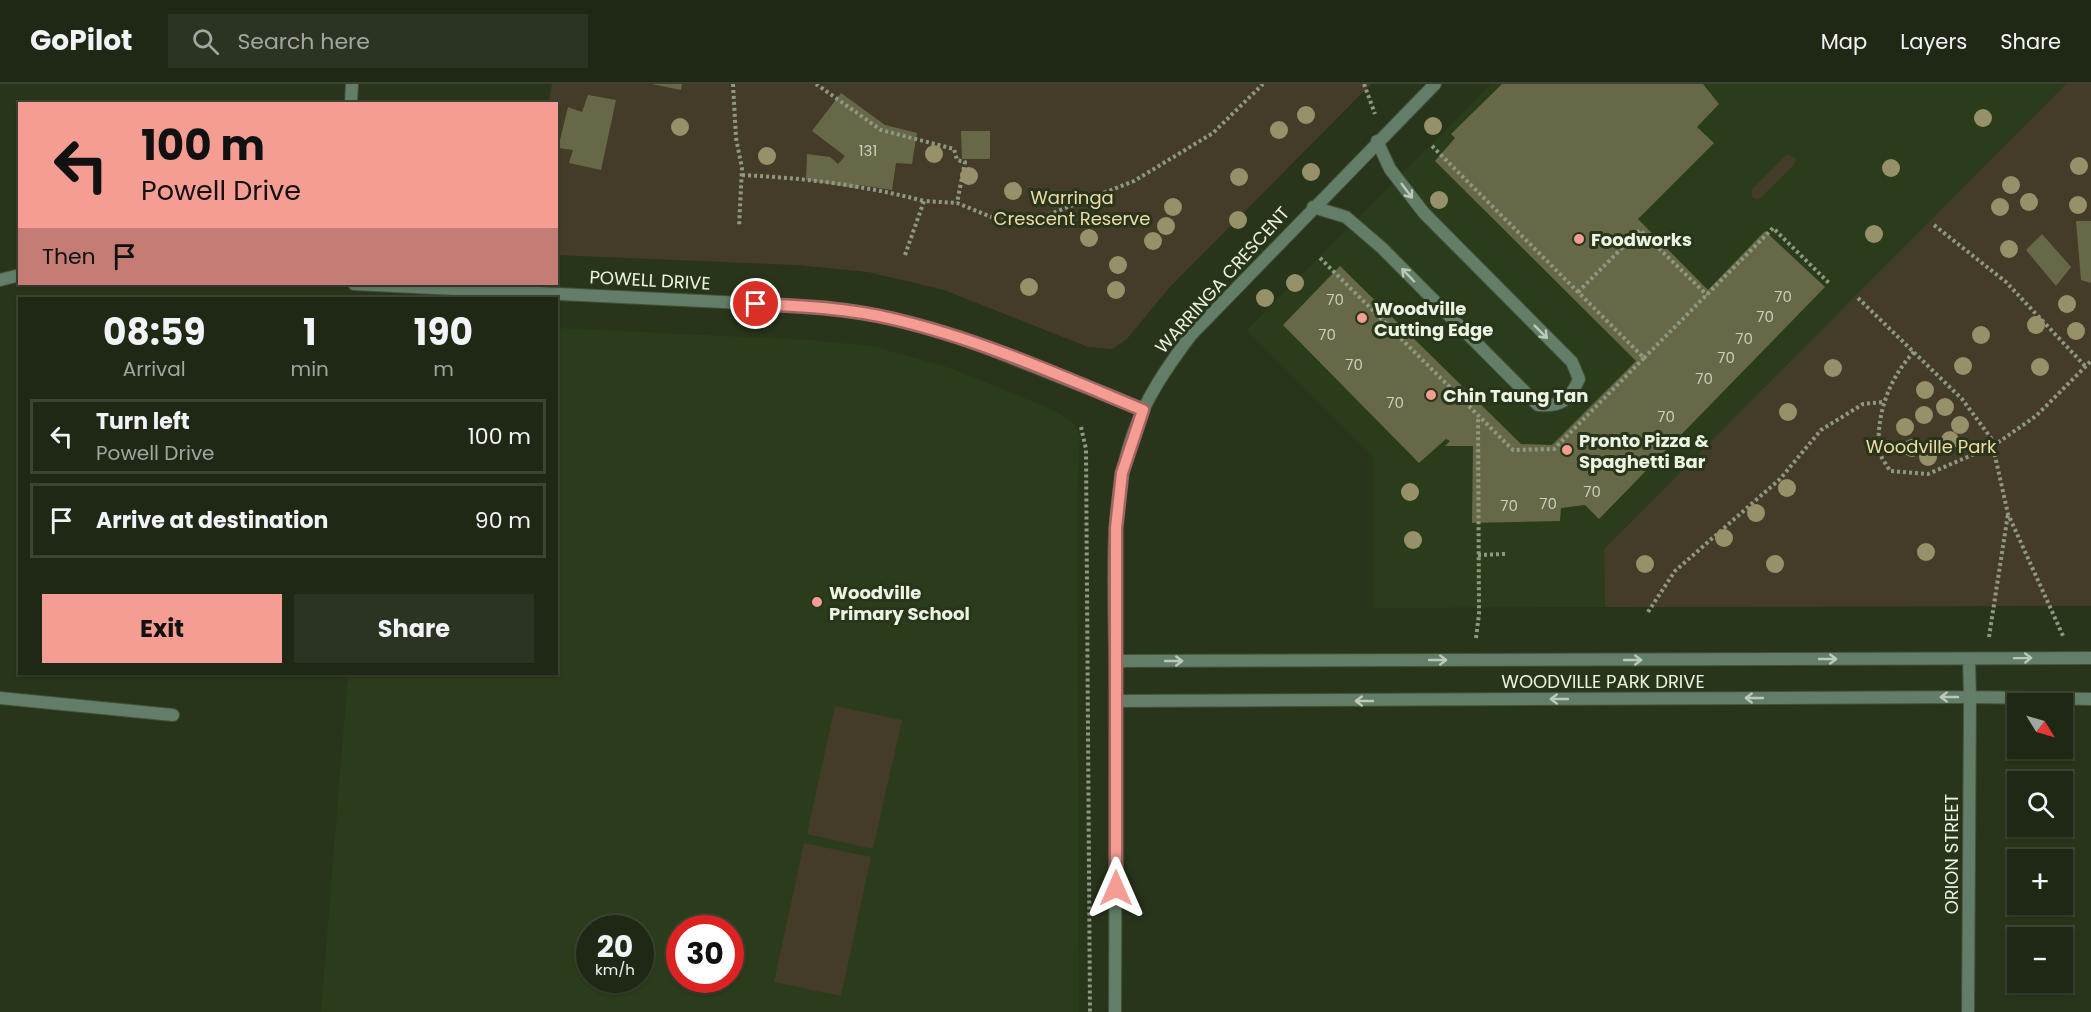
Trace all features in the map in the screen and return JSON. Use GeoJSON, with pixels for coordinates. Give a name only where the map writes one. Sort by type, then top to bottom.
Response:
{"type":"FeatureCollection","features":[{"type":"Feature","properties":{"kind":"street"},"geometry":{"type":"LineString","coordinates":[[351,102],[352,84]]}},
{"type":"Feature","properties":{"kind":"street","name":"WARRINGA CRESCENT"},"geometry":{"type":"LineString","coordinates":[[1115,1012],[1116,528],[1121,484],[1132,437],[1163,372],[1191,335],[1435,84]]}},
{"type":"Feature","properties":{"kind":"street"},"geometry":{"type":"LineString","coordinates":[[1313,207],[1346,217],[1382,248],[1538,405],[1555,406],[1572,394],[1579,379],[1572,362],[1424,213],[1390,170],[1380,138]]}},
{"type":"Feature","properties":{"kind":"street"},"geometry":{"type":"LineString","coordinates":[[0,280],[18,276]]}},
{"type":"Feature","properties":{"kind":"street","name":"POWELL DRIVE"},"geometry":{"type":"LineString","coordinates":[[374,285],[824,307],[891,318],[959,336],[1143,410]]}},
{"type":"Feature","properties":{"kind":"street","name":"WOODVILLE PARK DRIVE"},"geometry":{"type":"LineString","coordinates":[[1116,661],[2091,658]]}},
{"type":"Feature","properties":{"kind":"street","name":"ORION STREET"},"geometry":{"type":"LineString","coordinates":[[1968,1012],[1969,659]]}},
{"type":"Feature","properties":{"kind":"street","name":"WOODVILLE PARK DRIVE"},"geometry":{"type":"LineString","coordinates":[[1116,701],[1970,697],[2091,699]]}},
{"type":"Feature","properties":{"kind":"street"},"geometry":{"type":"LineString","coordinates":[[0,698],[172,715]]}},
{"type":"Feature","properties":{"kind":"path"},"geometry":{"type":"LineString","coordinates":[[733,84],[742,175],[739,227]]}},
{"type":"Feature","properties":{"kind":"path"},"geometry":{"type":"LineString","coordinates":[[816,84],[881,130],[954,149],[957,160],[965,162],[957,203]]}},
{"type":"Feature","properties":{"kind":"path"},"geometry":{"type":"LineString","coordinates":[[742,175],[808,178],[889,192],[924,201],[957,203],[994,218],[1030,222],[1134,181],[1213,133],[1263,84]]}},
{"type":"Feature","properties":{"kind":"path"},"geometry":{"type":"LineString","coordinates":[[1364,84],[1380,138]]}},
{"type":"Feature","properties":{"kind":"path"},"geometry":{"type":"LineString","coordinates":[[906,255],[924,201]]}},
{"type":"Feature","properties":{"kind":"path"},"geometry":{"type":"LineString","coordinates":[[1934,225],[2006,282],[2085,366]]}},
{"type":"Feature","properties":{"kind":"path"},"geometry":{"type":"LineString","coordinates":[[1644,358],[1773,228],[1830,284]]}},
{"type":"Feature","properties":{"kind":"path"},"geometry":{"type":"LineString","coordinates":[[1578,292],[1640,230],[1707,295]]}},
{"type":"Feature","properties":{"kind":"path"},"geometry":{"type":"LineString","coordinates":[[1858,298],[1962,399],[1991,438],[2008,514],[2072,658]]}},
{"type":"Feature","properties":{"kind":"path"},"geometry":{"type":"LineString","coordinates":[[1914,352],[1905,361],[1882,402],[1879,453],[1890,471],[1928,474],[1993,446],[2036,416],[2091,361]]}},
{"type":"Feature","properties":{"kind":"path"},"geometry":{"type":"LineString","coordinates":[[1648,612],[1675,572],[1780,479],[1821,430],[1863,404],[1882,402]]}},
{"type":"Feature","properties":{"kind":"path"},"geometry":{"type":"LineString","coordinates":[[1474,660],[1479,614],[1478,416]]}},
{"type":"Feature","properties":{"kind":"path"},"geometry":{"type":"LineString","coordinates":[[1081,427],[1086,449],[1089,1012]]}},
{"type":"Feature","properties":{"kind":"path"},"geometry":{"type":"LineString","coordinates":[[1986,658],[2008,514]]}},
{"type":"Feature","properties":{"kind":"path"},"geometry":{"type":"LineString","coordinates":[[1478,555],[1505,554]]}},
{"type":"Feature","properties":{"kind":"shaded area"},"geometry":{"type":"Polygon","coordinates":[[[1491,84],[2066,85],[1604,549],[1605,607],[1373,608],[1373,456],[1247,330],[1491,84]]]}},
{"type":"Feature","properties":{"kind":"shaded area","name":"Woodville Primary School"},"geometry":{"type":"Polygon","coordinates":[[[558,328],[808,340],[872,346],[950,368],[1056,411],[1075,424],[1080,437],[1077,496],[1079,1012],[321,1012],[348,675],[558,675],[558,328]]]}},
{"type":"Feature","properties":{"kind":"green space","name":"Warringa Crescent Reserve"},"geometry":{"type":"Polygon","coordinates":[[[552,84],[1371,84],[1169,288],[1127,339],[1112,349],[1088,347],[944,290],[868,272],[796,265],[558,255],[558,102],[548,102],[552,84]]]}},
{"type":"Feature","properties":{"kind":"green space","name":"Woodville Park"},"geometry":{"type":"Polygon","coordinates":[[[2066,84],[2091,84],[2091,606],[1605,607],[1604,549],[2066,84]]]}},
{"type":"Feature","properties":{"kind":"green space"},"geometry":{"type":"Polygon","coordinates":[[[1787,154],[1796,159],[1793,166],[1758,200],[1752,197],[1752,189],[1787,154]]]}},
{"type":"Feature","properties":{"kind":"green space"},"geometry":{"type":"Polygon","coordinates":[[[835,706],[902,720],[873,849],[807,834],[835,706]]]}},
{"type":"Feature","properties":{"kind":"green space"},"geometry":{"type":"Polygon","coordinates":[[[804,843],[871,857],[841,996],[774,982],[804,843]]]}},
{"type":"Feature","properties":{"kind":"building"},"geometry":{"type":"Polygon","coordinates":[[[652,84],[682,84],[681,90],[652,84]]]}},
{"type":"Feature","properties":{"kind":"building"},"geometry":{"type":"Polygon","coordinates":[[[1502,84],[1703,84],[1719,104],[1697,127],[1714,143],[1638,219],[1708,290],[1765,231],[1825,287],[1599,519],[1585,505],[1561,508],[1560,521],[1472,523],[1473,446],[1445,446],[1450,441],[1446,439],[1419,463],[1283,325],[1340,266],[1521,444],[1552,445],[1636,361],[1435,161],[1455,138],[1451,134],[1502,84]]]}},
{"type":"Feature","properties":{"kind":"building"},"geometry":{"type":"Polygon","coordinates":[[[841,93],[885,125],[917,133],[912,164],[896,163],[892,190],[860,185],[859,189],[806,180],[807,154],[830,157],[838,164],[845,156],[812,131],[841,93]]]}},
{"type":"Feature","properties":{"kind":"building"},"geometry":{"type":"Polygon","coordinates":[[[588,95],[616,100],[601,170],[569,163],[573,150],[558,148],[568,107],[582,112],[588,95]]]}},
{"type":"Feature","properties":{"kind":"building"},"geometry":{"type":"Polygon","coordinates":[[[961,131],[990,131],[990,159],[962,159],[961,131]]]}},
{"type":"Feature","properties":{"kind":"building"},"geometry":{"type":"Polygon","coordinates":[[[2076,221],[2091,221],[2091,283],[2081,280],[2076,221]]]}},
{"type":"Feature","properties":{"kind":"building"},"geometry":{"type":"Polygon","coordinates":[[[2042,234],[2071,267],[2056,286],[2026,250],[2042,234]]]}},
{"type":"Feature","properties":{"kind":"place","name":"Foodworks"},"geometry":{"type":"Point","coordinates":[1579,239]}},
{"type":"Feature","properties":{"kind":"place","name":"Woodville Cutting Edge"},"geometry":{"type":"Point","coordinates":[1362,318]}},
{"type":"Feature","properties":{"kind":"place","name":"Chin Taung Tan"},"geometry":{"type":"Point","coordinates":[1431,395]}},
{"type":"Feature","properties":{"kind":"place","name":"Pronto Pizza & Spaghetti Bar"},"geometry":{"type":"Point","coordinates":[1567,450]}},
{"type":"Feature","properties":{"kind":"place","name":"Woodville Primary School"},"geometry":{"type":"Point","coordinates":[817,602]}},
{"type":"Feature","properties":{"kind":"route"},"geometry":{"type":"LineString","coordinates":[[756,304],[824,307],[891,318],[959,336],[1143,410],[1132,437],[1122,473],[1116,528],[1116,888]]}}]}
